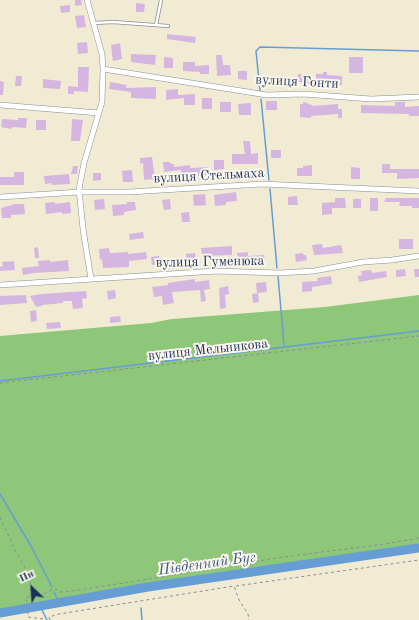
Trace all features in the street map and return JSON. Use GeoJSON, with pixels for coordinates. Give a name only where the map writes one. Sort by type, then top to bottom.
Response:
{"type":"FeatureCollection","features":[{"type":"Feature","properties":{"kind":"street"},"geometry":{"type":"LineString","coordinates":[[87,0],[102,54],[103,70],[102,102],[84,163],[79,189],[83,229],[91,279]]}},
{"type":"Feature","properties":{"kind":"street","name":"вулиця Гонти"},"geometry":{"type":"LineString","coordinates":[[103,70],[267,95],[293,94],[371,99],[419,97]]}},
{"type":"Feature","properties":{"kind":"street"},"geometry":{"type":"LineString","coordinates":[[0,105],[99,113]]}},
{"type":"Feature","properties":{"kind":"street","name":"вулиця Стельмаха"},"geometry":{"type":"LineString","coordinates":[[0,197],[80,192],[128,192],[262,184],[419,191]]}},
{"type":"Feature","properties":{"kind":"street","name":"вулиця Гуменюка"},"geometry":{"type":"LineString","coordinates":[[0,285],[216,271],[279,273],[314,271],[363,262],[419,256]]}},
{"type":"Feature","properties":{"kind":"lane"},"geometry":{"type":"LineString","coordinates":[[156,25],[161,0]]}},
{"type":"Feature","properties":{"kind":"lane"},"geometry":{"type":"LineString","coordinates":[[93,23],[113,22],[168,26]]}},
{"type":"Feature","properties":{"kind":"path","name":"вулиця Мельникова"},"geometry":{"type":"LineString","coordinates":[[0,383],[419,336]]}},
{"type":"Feature","properties":{"kind":"path"},"geometry":{"type":"LineString","coordinates":[[0,517],[7,534],[30,576],[31,597]]}},
{"type":"Feature","properties":{"kind":"path"},"geometry":{"type":"LineString","coordinates":[[43,619],[28,617],[26,597],[37,596],[56,589],[59,592],[64,592],[281,557],[387,544],[419,538]]}},
{"type":"Feature","properties":{"kind":"path"},"geometry":{"type":"LineString","coordinates":[[50,620],[49,617],[59,614],[234,586],[419,560]]}},
{"type":"Feature","properties":{"kind":"path"},"geometry":{"type":"LineString","coordinates":[[234,586],[239,600],[248,614],[249,620]]}},
{"type":"Feature","properties":{"kind":"green space"},"geometry":{"type":"Polygon","coordinates":[[[419,295],[419,548],[148,587],[0,613],[0,336],[151,323],[172,319],[325,307],[419,295]]]}},
{"type":"Feature","properties":{"kind":"building"},"geometry":{"type":"Polygon","coordinates":[[[75,0],[81,0],[82,5],[75,6],[75,0]]]}},
{"type":"Feature","properties":{"kind":"building"},"geometry":{"type":"Polygon","coordinates":[[[136,3],[145,4],[144,12],[136,12],[136,3]]]}},
{"type":"Feature","properties":{"kind":"building"},"geometry":{"type":"Polygon","coordinates":[[[70,5],[70,12],[61,13],[60,6],[70,5]]]}},
{"type":"Feature","properties":{"kind":"building"},"geometry":{"type":"Polygon","coordinates":[[[84,15],[86,27],[77,28],[75,16],[84,15]]]}},
{"type":"Feature","properties":{"kind":"building"},"geometry":{"type":"Polygon","coordinates":[[[167,34],[196,37],[195,43],[167,39],[167,34]]]}},
{"type":"Feature","properties":{"kind":"building"},"geometry":{"type":"Polygon","coordinates":[[[87,42],[88,53],[78,54],[77,43],[87,42]]]}},
{"type":"Feature","properties":{"kind":"building"},"geometry":{"type":"Polygon","coordinates":[[[120,43],[122,59],[113,61],[111,45],[120,43]]]}},
{"type":"Feature","properties":{"kind":"building"},"geometry":{"type":"Polygon","coordinates":[[[131,54],[156,55],[155,65],[131,62],[131,54]]]}},
{"type":"Feature","properties":{"kind":"building"},"geometry":{"type":"Polygon","coordinates":[[[216,55],[222,55],[223,65],[230,65],[231,75],[217,76],[216,55]]]}},
{"type":"Feature","properties":{"kind":"building"},"geometry":{"type":"Polygon","coordinates":[[[164,57],[173,58],[173,68],[164,68],[164,57]]]}},
{"type":"Feature","properties":{"kind":"building"},"geometry":{"type":"Polygon","coordinates":[[[349,57],[363,57],[363,73],[349,73],[349,57]]]}},
{"type":"Feature","properties":{"kind":"building"},"geometry":{"type":"Polygon","coordinates":[[[183,62],[195,62],[195,66],[209,65],[209,74],[183,71],[183,62]]]}},
{"type":"Feature","properties":{"kind":"building"},"geometry":{"type":"Polygon","coordinates":[[[78,67],[89,67],[88,92],[74,91],[74,94],[68,94],[68,86],[78,87],[78,67]]]}},
{"type":"Feature","properties":{"kind":"building"},"geometry":{"type":"Polygon","coordinates":[[[238,71],[247,71],[247,80],[238,79],[238,71]]]}},
{"type":"Feature","properties":{"kind":"building"},"geometry":{"type":"Polygon","coordinates":[[[323,72],[327,72],[327,75],[342,76],[342,85],[316,82],[316,74],[323,74],[323,72]]]}},
{"type":"Feature","properties":{"kind":"building"},"geometry":{"type":"Polygon","coordinates":[[[298,74],[306,74],[315,82],[310,82],[310,85],[302,85],[302,82],[297,82],[298,74]]]}},
{"type":"Feature","properties":{"kind":"building"},"geometry":{"type":"Polygon","coordinates":[[[16,76],[22,76],[21,86],[15,86],[16,76]]]}},
{"type":"Feature","properties":{"kind":"building"},"geometry":{"type":"Polygon","coordinates":[[[276,76],[277,85],[269,86],[268,77],[276,76]]]}},
{"type":"Feature","properties":{"kind":"building"},"geometry":{"type":"Polygon","coordinates":[[[43,79],[61,81],[60,89],[43,88],[43,79]]]}},
{"type":"Feature","properties":{"kind":"building"},"geometry":{"type":"Polygon","coordinates":[[[0,81],[4,82],[3,95],[0,95],[0,81]]]}},
{"type":"Feature","properties":{"kind":"building"},"geometry":{"type":"Polygon","coordinates":[[[110,82],[127,85],[126,88],[156,87],[156,99],[131,98],[131,92],[109,89],[110,82]]]}},
{"type":"Feature","properties":{"kind":"building"},"geometry":{"type":"Polygon","coordinates":[[[178,89],[178,95],[195,94],[195,105],[184,105],[184,98],[166,100],[166,90],[178,89]]]}},
{"type":"Feature","properties":{"kind":"building"},"geometry":{"type":"Polygon","coordinates":[[[202,98],[212,98],[212,109],[202,109],[202,98]]]}},
{"type":"Feature","properties":{"kind":"building"},"geometry":{"type":"Polygon","coordinates":[[[266,101],[277,101],[277,110],[266,110],[266,101]]]}},
{"type":"Feature","properties":{"kind":"building"},"geometry":{"type":"Polygon","coordinates":[[[220,102],[231,102],[231,112],[220,112],[220,102]]]}},
{"type":"Feature","properties":{"kind":"building"},"geometry":{"type":"Polygon","coordinates":[[[303,102],[312,106],[338,104],[338,109],[342,109],[342,118],[338,118],[338,114],[311,116],[311,118],[300,117],[300,104],[303,104],[303,102]]]}},
{"type":"Feature","properties":{"kind":"building"},"geometry":{"type":"Polygon","coordinates":[[[395,102],[405,102],[405,107],[419,106],[419,116],[409,116],[409,114],[361,113],[361,105],[395,106],[395,102]]]}},
{"type":"Feature","properties":{"kind":"building"},"geometry":{"type":"Polygon","coordinates":[[[251,103],[251,115],[239,115],[238,104],[251,103]]]}},
{"type":"Feature","properties":{"kind":"building"},"geometry":{"type":"Polygon","coordinates":[[[18,118],[27,118],[26,128],[13,127],[11,129],[1,127],[2,119],[18,120],[18,118]]]}},
{"type":"Feature","properties":{"kind":"building"},"geometry":{"type":"Polygon","coordinates":[[[72,119],[83,120],[80,141],[71,141],[72,119]]]}},
{"type":"Feature","properties":{"kind":"building"},"geometry":{"type":"Polygon","coordinates":[[[36,120],[46,120],[46,130],[36,130],[36,120]]]}},
{"type":"Feature","properties":{"kind":"building"},"geometry":{"type":"Polygon","coordinates":[[[243,141],[250,141],[251,154],[258,153],[258,164],[232,164],[232,154],[245,154],[243,141]]]}},
{"type":"Feature","properties":{"kind":"building"},"geometry":{"type":"Polygon","coordinates":[[[271,150],[281,150],[281,158],[271,158],[271,150]]]}},
{"type":"Feature","properties":{"kind":"building"},"geometry":{"type":"Polygon","coordinates":[[[152,157],[155,179],[144,180],[143,163],[140,164],[140,158],[152,157]]]}},
{"type":"Feature","properties":{"kind":"building"},"geometry":{"type":"Polygon","coordinates":[[[214,160],[224,160],[224,169],[214,170],[214,160]]]}},
{"type":"Feature","properties":{"kind":"building"},"geometry":{"type":"Polygon","coordinates":[[[163,162],[170,162],[171,164],[174,164],[174,167],[190,165],[190,168],[207,167],[208,175],[198,176],[198,172],[181,173],[181,170],[164,172],[163,162]]]}},
{"type":"Feature","properties":{"kind":"building"},"geometry":{"type":"Polygon","coordinates":[[[382,164],[390,164],[390,169],[419,169],[419,178],[397,179],[397,173],[382,173],[382,164]]]}},
{"type":"Feature","properties":{"kind":"building"},"geometry":{"type":"Polygon","coordinates":[[[312,165],[312,176],[297,176],[297,168],[312,165]]]}},
{"type":"Feature","properties":{"kind":"building"},"geometry":{"type":"Polygon","coordinates":[[[73,166],[78,166],[77,174],[71,174],[73,166]]]}},
{"type":"Feature","properties":{"kind":"building"},"geometry":{"type":"Polygon","coordinates":[[[351,167],[360,168],[360,179],[351,179],[351,167]]]}},
{"type":"Feature","properties":{"kind":"building"},"geometry":{"type":"Polygon","coordinates":[[[132,170],[133,182],[123,182],[122,171],[132,170]]]}},
{"type":"Feature","properties":{"kind":"building"},"geometry":{"type":"Polygon","coordinates":[[[14,172],[24,172],[24,185],[0,185],[0,177],[14,177],[14,172]]]}},
{"type":"Feature","properties":{"kind":"building"},"geometry":{"type":"Polygon","coordinates":[[[93,173],[101,173],[101,180],[93,181],[93,173]]]}},
{"type":"Feature","properties":{"kind":"building"},"geometry":{"type":"Polygon","coordinates":[[[69,174],[70,184],[45,184],[44,176],[69,174]]]}},
{"type":"Feature","properties":{"kind":"building"},"geometry":{"type":"Polygon","coordinates":[[[236,192],[237,201],[226,202],[226,205],[215,206],[214,195],[236,192]]]}},
{"type":"Feature","properties":{"kind":"building"},"geometry":{"type":"Polygon","coordinates":[[[205,194],[206,205],[194,206],[193,195],[205,194]]]}},
{"type":"Feature","properties":{"kind":"building"},"geometry":{"type":"Polygon","coordinates":[[[297,196],[298,205],[288,205],[288,197],[297,196]]]}},
{"type":"Feature","properties":{"kind":"building"},"geometry":{"type":"Polygon","coordinates":[[[335,198],[345,198],[346,208],[332,208],[332,214],[322,215],[322,203],[335,202],[335,198]]]}},
{"type":"Feature","properties":{"kind":"building"},"geometry":{"type":"Polygon","coordinates":[[[370,198],[378,198],[378,211],[370,211],[370,198]]]}},
{"type":"Feature","properties":{"kind":"building"},"geometry":{"type":"Polygon","coordinates":[[[386,198],[419,198],[419,208],[412,208],[412,206],[399,206],[400,202],[384,202],[386,198]]]}},
{"type":"Feature","properties":{"kind":"building"},"geometry":{"type":"Polygon","coordinates":[[[104,199],[105,209],[95,210],[94,200],[104,199]]]}},
{"type":"Feature","properties":{"kind":"building"},"geometry":{"type":"Polygon","coordinates":[[[170,199],[171,209],[164,210],[162,200],[170,199]]]}},
{"type":"Feature","properties":{"kind":"building"},"geometry":{"type":"Polygon","coordinates":[[[353,199],[361,199],[361,208],[353,208],[353,199]]]}},
{"type":"Feature","properties":{"kind":"building"},"geometry":{"type":"Polygon","coordinates":[[[55,202],[55,204],[70,202],[71,213],[62,214],[62,212],[46,214],[45,203],[55,202]]]}},
{"type":"Feature","properties":{"kind":"building"},"geometry":{"type":"Polygon","coordinates":[[[127,202],[135,202],[136,210],[124,212],[124,215],[113,216],[112,205],[127,204],[127,202]]]}},
{"type":"Feature","properties":{"kind":"building"},"geometry":{"type":"Polygon","coordinates":[[[15,204],[24,204],[25,214],[11,215],[11,218],[2,218],[1,208],[15,204]]]}},
{"type":"Feature","properties":{"kind":"building"},"geometry":{"type":"Polygon","coordinates":[[[189,212],[190,222],[182,222],[181,213],[189,212]]]}},
{"type":"Feature","properties":{"kind":"building"},"geometry":{"type":"Polygon","coordinates":[[[143,232],[144,238],[130,240],[129,234],[143,232]]]}},
{"type":"Feature","properties":{"kind":"building"},"geometry":{"type":"Polygon","coordinates":[[[399,239],[413,239],[413,249],[399,249],[399,239]]]}},
{"type":"Feature","properties":{"kind":"building"},"geometry":{"type":"Polygon","coordinates":[[[322,244],[323,248],[341,245],[343,253],[314,255],[312,245],[322,244]]]}},
{"type":"Feature","properties":{"kind":"building"},"geometry":{"type":"Polygon","coordinates":[[[232,246],[232,255],[202,256],[201,248],[232,246]]]}},
{"type":"Feature","properties":{"kind":"building"},"geometry":{"type":"Polygon","coordinates":[[[38,247],[39,258],[35,258],[34,248],[38,247]]]}},
{"type":"Feature","properties":{"kind":"building"},"geometry":{"type":"Polygon","coordinates":[[[109,248],[110,253],[128,252],[128,254],[146,252],[147,259],[129,261],[129,267],[103,268],[102,259],[100,260],[99,249],[109,248]]]}},
{"type":"Feature","properties":{"kind":"building"},"geometry":{"type":"Polygon","coordinates":[[[248,252],[248,256],[264,255],[265,263],[255,264],[255,261],[238,262],[237,253],[248,252]]]}},
{"type":"Feature","properties":{"kind":"building"},"geometry":{"type":"Polygon","coordinates":[[[195,253],[196,261],[187,262],[186,254],[195,253]]]}},
{"type":"Feature","properties":{"kind":"building"},"geometry":{"type":"Polygon","coordinates":[[[303,253],[303,255],[306,255],[307,260],[296,262],[295,254],[303,253]]]}},
{"type":"Feature","properties":{"kind":"building"},"geometry":{"type":"Polygon","coordinates":[[[159,256],[162,264],[152,265],[151,257],[159,256]]]}},
{"type":"Feature","properties":{"kind":"building"},"geometry":{"type":"Polygon","coordinates":[[[50,260],[50,262],[68,260],[69,271],[23,275],[22,268],[39,266],[38,261],[50,260]]]}},
{"type":"Feature","properties":{"kind":"building"},"geometry":{"type":"Polygon","coordinates":[[[14,261],[15,270],[0,271],[0,267],[3,266],[2,262],[14,261]]]}},
{"type":"Feature","properties":{"kind":"building"},"geometry":{"type":"Polygon","coordinates":[[[405,269],[406,276],[396,277],[396,270],[405,269]]]}},
{"type":"Feature","properties":{"kind":"building"},"geometry":{"type":"Polygon","coordinates":[[[414,269],[419,269],[419,277],[415,277],[414,269]]]}},
{"type":"Feature","properties":{"kind":"building"},"geometry":{"type":"Polygon","coordinates":[[[371,270],[372,273],[386,271],[387,277],[359,282],[358,276],[362,275],[361,271],[371,270]]]}},
{"type":"Feature","properties":{"kind":"building"},"geometry":{"type":"Polygon","coordinates":[[[331,276],[332,284],[312,287],[312,291],[302,292],[302,282],[318,281],[317,278],[331,276]]]}},
{"type":"Feature","properties":{"kind":"building"},"geometry":{"type":"Polygon","coordinates":[[[195,279],[195,282],[209,280],[210,289],[204,290],[206,301],[201,302],[200,290],[172,292],[174,303],[163,305],[162,296],[154,297],[152,287],[195,279]]]}},
{"type":"Feature","properties":{"kind":"building"},"geometry":{"type":"Polygon","coordinates":[[[266,282],[267,292],[257,293],[256,283],[266,282]]]}},
{"type":"Feature","properties":{"kind":"building"},"geometry":{"type":"Polygon","coordinates":[[[228,286],[229,294],[225,295],[226,308],[220,309],[219,288],[228,286]]]}},
{"type":"Feature","properties":{"kind":"building"},"geometry":{"type":"Polygon","coordinates":[[[115,290],[116,298],[108,300],[107,291],[115,290]]]}},
{"type":"Feature","properties":{"kind":"building"},"geometry":{"type":"Polygon","coordinates":[[[86,291],[87,298],[82,299],[83,308],[73,309],[72,301],[63,301],[63,303],[36,307],[30,296],[41,294],[86,291]]]}},
{"type":"Feature","properties":{"kind":"building"},"geometry":{"type":"Polygon","coordinates":[[[258,293],[259,302],[253,303],[252,294],[258,293]]]}},
{"type":"Feature","properties":{"kind":"building"},"geometry":{"type":"Polygon","coordinates":[[[26,295],[27,303],[0,305],[0,296],[26,295]]]}},
{"type":"Feature","properties":{"kind":"building"},"geometry":{"type":"Polygon","coordinates":[[[36,310],[37,321],[31,322],[30,311],[36,310]]]}},
{"type":"Feature","properties":{"kind":"building"},"geometry":{"type":"Polygon","coordinates":[[[120,316],[121,322],[110,323],[110,317],[120,316]]]}},
{"type":"Feature","properties":{"kind":"building"},"geometry":{"type":"Polygon","coordinates":[[[60,322],[61,328],[47,329],[46,323],[60,322]]]}},
{"type":"Feature","properties":{"kind":"waterway"},"geometry":{"type":"LineString","coordinates":[[260,91],[256,51],[260,47],[419,51]]}},
{"type":"Feature","properties":{"kind":"waterway"},"geometry":{"type":"LineString","coordinates":[[261,99],[269,180]]}},
{"type":"Feature","properties":{"kind":"waterway"},"geometry":{"type":"LineString","coordinates":[[270,189],[277,268]]}},
{"type":"Feature","properties":{"kind":"waterway"},"geometry":{"type":"LineString","coordinates":[[278,276],[284,345]]}},
{"type":"Feature","properties":{"kind":"waterway"},"geometry":{"type":"LineString","coordinates":[[0,381],[419,331]]}},
{"type":"Feature","properties":{"kind":"waterway"},"geometry":{"type":"LineString","coordinates":[[0,494],[31,546],[52,587]]}},
{"type":"Feature","properties":{"kind":"waterway","name":"Південний Буг"},"geometry":{"type":"LineString","coordinates":[[0,613],[148,587],[419,548]]}},
{"type":"Feature","properties":{"kind":"waterway"},"geometry":{"type":"LineString","coordinates":[[54,592],[59,602]]}},
{"type":"Feature","properties":{"kind":"waterway"},"geometry":{"type":"LineString","coordinates":[[40,606],[47,620]]}},
{"type":"Feature","properties":{"kind":"waterway"},"geometry":{"type":"LineString","coordinates":[[141,608],[142,620]]}}]}
